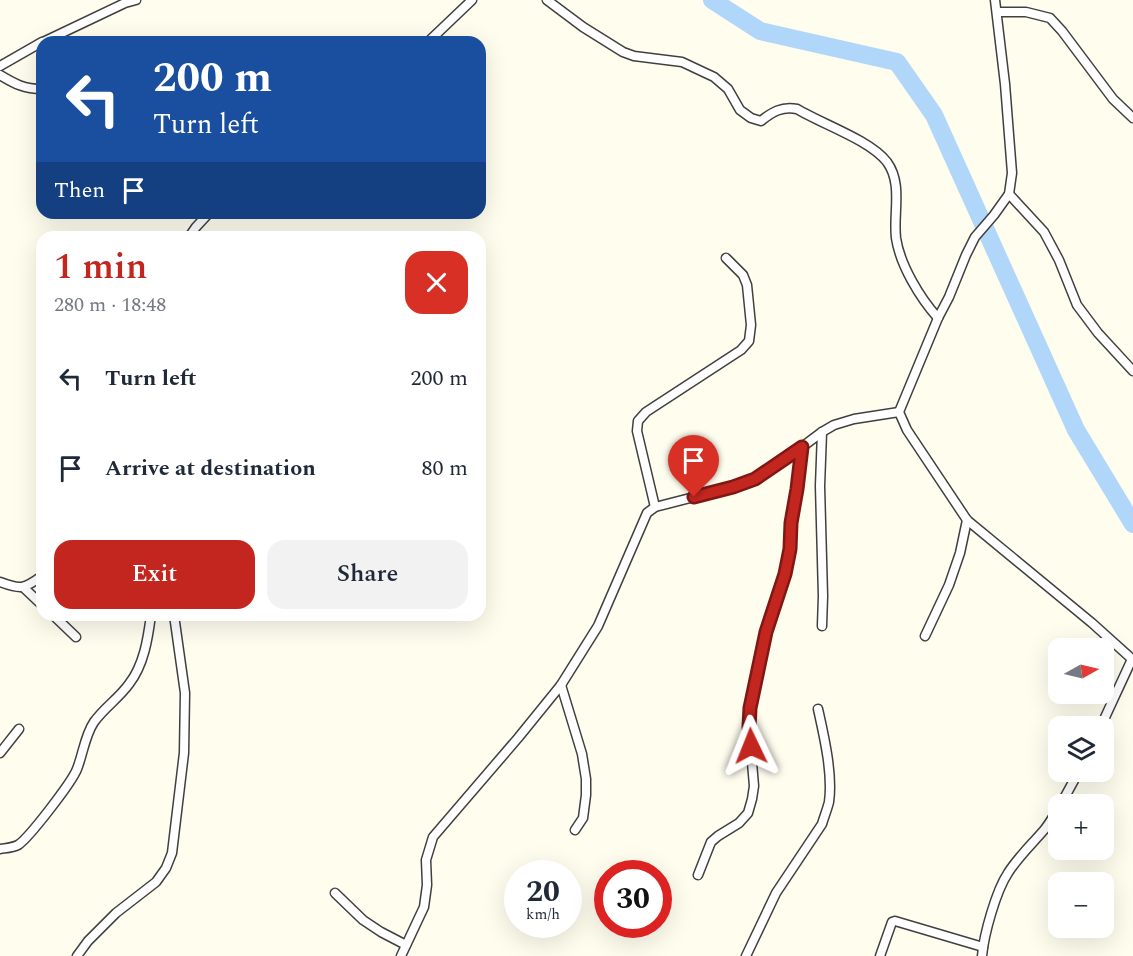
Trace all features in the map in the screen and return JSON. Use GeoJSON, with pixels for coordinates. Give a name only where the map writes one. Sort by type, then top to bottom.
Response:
{"type":"FeatureCollection","features":[{"type":"Feature","properties":{"kind":"street"},"geometry":{"type":"LineString","coordinates":[[55,36],[136,0]]}},
{"type":"Feature","properties":{"kind":"street"},"geometry":{"type":"LineString","coordinates":[[434,36],[472,0]]}},
{"type":"Feature","properties":{"kind":"street"},"geometry":{"type":"LineString","coordinates":[[547,0],[583,27],[623,52],[634,56],[682,62],[714,77],[728,89],[740,110],[751,118],[762,121],[779,110],[796,109],[871,147],[893,173],[896,189],[896,240],[904,264],[926,305],[938,318]]}},
{"type":"Feature","properties":{"kind":"street"},"geometry":{"type":"LineString","coordinates":[[995,0],[998,12],[1012,173],[1009,194],[975,237],[899,412],[907,430],[967,520],[1132,659],[1106,716]]}},
{"type":"Feature","properties":{"kind":"street"},"geometry":{"type":"LineString","coordinates":[[998,12],[1026,12],[1050,18],[1113,99],[1133,118]]}},
{"type":"Feature","properties":{"kind":"street"},"geometry":{"type":"LineString","coordinates":[[0,66],[36,45]]}},
{"type":"Feature","properties":{"kind":"street"},"geometry":{"type":"LineString","coordinates":[[0,75],[13,83],[36,89]]}},
{"type":"Feature","properties":{"kind":"street"},"geometry":{"type":"LineString","coordinates":[[1009,194],[1044,232],[1059,260],[1077,305],[1098,333],[1133,371]]}},
{"type":"Feature","properties":{"kind":"street"},"geometry":{"type":"LineString","coordinates":[[193,231],[203,219]]}},
{"type":"Feature","properties":{"kind":"street"},"geometry":{"type":"LineString","coordinates":[[655,507],[637,431],[638,421],[646,412],[741,350],[749,341],[751,325],[747,285],[742,275],[726,258]]}},
{"type":"Feature","properties":{"kind":"street"},"geometry":{"type":"LineString","coordinates":[[401,956],[424,907],[427,885],[426,860],[434,837],[561,685],[598,626],[647,513],[655,507],[755,479],[834,425],[854,419],[899,412]]}},
{"type":"Feature","properties":{"kind":"street"},"geometry":{"type":"LineString","coordinates":[[822,432],[820,486],[822,626]]}},
{"type":"Feature","properties":{"kind":"street"},"geometry":{"type":"LineString","coordinates":[[698,875],[711,842],[739,823],[748,813],[753,799],[750,708],[766,632],[785,574],[790,549],[791,523],[802,447]]}},
{"type":"Feature","properties":{"kind":"street"},"geometry":{"type":"LineString","coordinates":[[925,636],[949,585],[960,553],[967,520]]}},
{"type":"Feature","properties":{"kind":"street"},"geometry":{"type":"LineString","coordinates":[[0,582],[16,588],[23,587],[36,579]]}},
{"type":"Feature","properties":{"kind":"street"},"geometry":{"type":"LineString","coordinates":[[23,587],[36,599]]}},
{"type":"Feature","properties":{"kind":"street"},"geometry":{"type":"LineString","coordinates":[[59,621],[76,637]]}},
{"type":"Feature","properties":{"kind":"street"},"geometry":{"type":"LineString","coordinates":[[0,849],[19,844],[71,780],[77,770],[85,742],[94,723],[130,684],[140,665],[150,621]]}},
{"type":"Feature","properties":{"kind":"street"},"geometry":{"type":"LineString","coordinates":[[76,956],[88,940],[116,913],[156,882],[166,868],[171,853],[184,753],[185,693],[175,621]]}},
{"type":"Feature","properties":{"kind":"street"},"geometry":{"type":"LineString","coordinates":[[561,685],[582,754],[586,779],[583,818],[575,830]]}},
{"type":"Feature","properties":{"kind":"street"},"geometry":{"type":"LineString","coordinates":[[746,956],[776,893],[822,824],[826,812],[830,784],[825,741],[818,709]]}},
{"type":"Feature","properties":{"kind":"street"},"geometry":{"type":"LineString","coordinates":[[0,753],[20,729]]}},
{"type":"Feature","properties":{"kind":"street"},"geometry":{"type":"LineString","coordinates":[[880,956],[891,922],[895,921],[982,951],[988,924],[1007,873],[1048,825]]}},
{"type":"Feature","properties":{"kind":"street"},"geometry":{"type":"LineString","coordinates":[[335,893],[363,920],[406,945]]}},
{"type":"Feature","properties":{"kind":"waterway"},"geometry":{"type":"LineString","coordinates":[[712,0],[760,31],[897,62],[934,115],[1076,430],[1133,524]]}},
{"type":"Feature","properties":{"kind":"route"},"geometry":{"type":"LineString","coordinates":[[694,497],[755,479],[802,447],[791,523],[790,549],[785,574],[766,632],[750,708],[751,746]]}}]}
